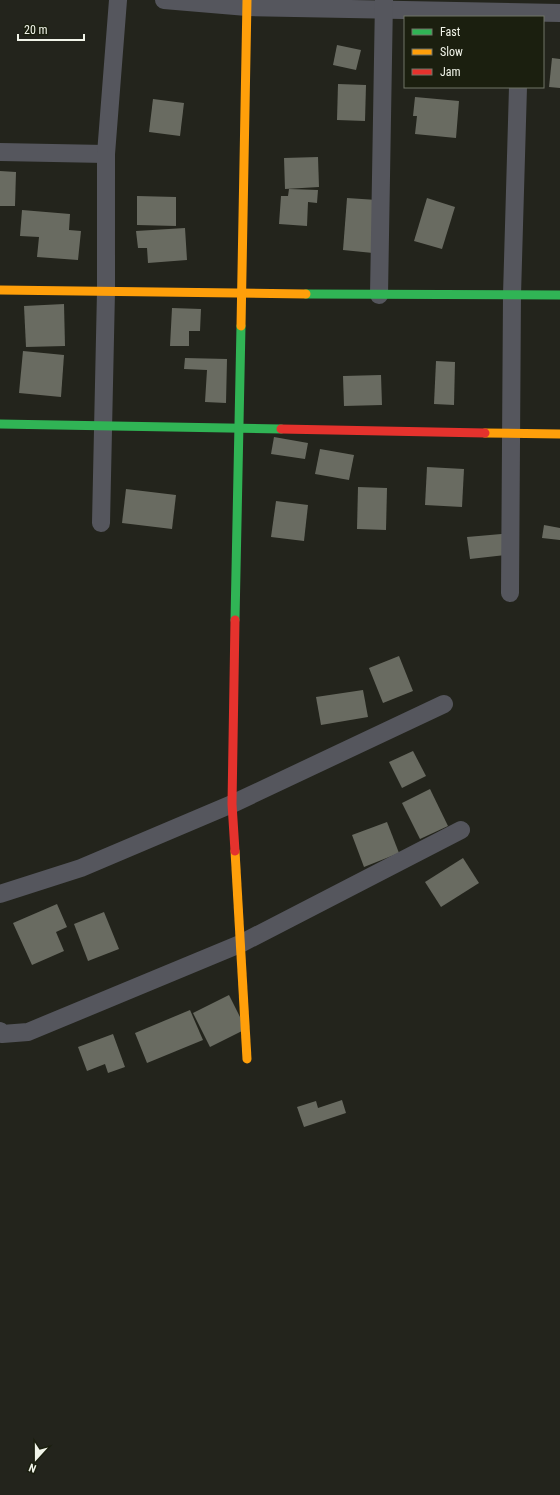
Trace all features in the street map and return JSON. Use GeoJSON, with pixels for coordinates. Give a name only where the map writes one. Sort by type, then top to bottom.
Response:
{"type":"FeatureCollection","features":[{"type":"Feature","properties":{"kind":"street"},"geometry":{"type":"LineString","coordinates":[[101,523],[106,291],[106,154],[118,0]]}},
{"type":"Feature","properties":{"kind":"street"},"geometry":{"type":"LineString","coordinates":[[164,0],[384,5],[560,13]]}},
{"type":"Feature","properties":{"kind":"street"},"geometry":{"type":"LineString","coordinates":[[247,3],[232,804],[247,1059]]}},
{"type":"Feature","properties":{"kind":"street"},"geometry":{"type":"LineString","coordinates":[[378,295],[384,5]]}},
{"type":"Feature","properties":{"kind":"street"},"geometry":{"type":"LineString","coordinates":[[510,593],[512,295],[518,88]]}},
{"type":"Feature","properties":{"kind":"street"},"geometry":{"type":"LineString","coordinates":[[0,152],[106,154]]}},
{"type":"Feature","properties":{"kind":"street"},"geometry":{"type":"LineString","coordinates":[[0,290],[241,294],[560,295]]}},
{"type":"Feature","properties":{"kind":"street"},"geometry":{"type":"LineString","coordinates":[[0,424],[239,427],[560,434]]}},
{"type":"Feature","properties":{"kind":"street"},"geometry":{"type":"LineString","coordinates":[[0,894],[81,868],[232,804],[444,704]]}},
{"type":"Feature","properties":{"kind":"street"},"geometry":{"type":"LineString","coordinates":[[0,1031],[2,1034],[28,1032],[240,944],[460,830]]}},
{"type":"Feature","properties":{"kind":"building"},"geometry":{"type":"Polygon","coordinates":[[[337,45],[361,50],[356,70],[333,65],[337,45]]]}},
{"type":"Feature","properties":{"kind":"building"},"geometry":{"type":"Polygon","coordinates":[[[552,58],[560,59],[560,88],[549,87],[552,58]]]}},
{"type":"Feature","properties":{"kind":"building"},"geometry":{"type":"Polygon","coordinates":[[[338,84],[366,85],[365,121],[337,120],[338,84]]]}},
{"type":"Feature","properties":{"kind":"building"},"geometry":{"type":"Polygon","coordinates":[[[415,97],[459,101],[456,138],[415,134],[417,116],[413,116],[415,97]]]}},
{"type":"Feature","properties":{"kind":"building"},"geometry":{"type":"Polygon","coordinates":[[[153,99],[184,103],[180,136],[149,132],[153,99]]]}},
{"type":"Feature","properties":{"kind":"building"},"geometry":{"type":"Polygon","coordinates":[[[318,157],[319,187],[285,189],[284,158],[318,157]]]}},
{"type":"Feature","properties":{"kind":"building"},"geometry":{"type":"Polygon","coordinates":[[[0,171],[16,172],[15,206],[0,206],[0,171]]]}},
{"type":"Feature","properties":{"kind":"building"},"geometry":{"type":"Polygon","coordinates":[[[289,189],[318,190],[317,203],[308,202],[307,226],[279,224],[281,196],[288,196],[289,189]]]}},
{"type":"Feature","properties":{"kind":"building"},"geometry":{"type":"Polygon","coordinates":[[[137,196],[176,197],[176,226],[137,225],[137,196]]]}},
{"type":"Feature","properties":{"kind":"building"},"geometry":{"type":"Polygon","coordinates":[[[347,198],[377,200],[373,253],[343,250],[347,198]]]}},
{"type":"Feature","properties":{"kind":"building"},"geometry":{"type":"Polygon","coordinates":[[[427,198],[455,207],[442,249],[414,241],[427,198]]]}},
{"type":"Feature","properties":{"kind":"building"},"geometry":{"type":"Polygon","coordinates":[[[22,210],[70,214],[69,230],[81,231],[78,260],[37,257],[39,237],[20,236],[22,210]]]}},
{"type":"Feature","properties":{"kind":"building"},"geometry":{"type":"Polygon","coordinates":[[[185,228],[187,260],[148,263],[147,248],[138,248],[136,231],[185,228]]]}},
{"type":"Feature","properties":{"kind":"building"},"geometry":{"type":"Polygon","coordinates":[[[64,304],[65,346],[26,347],[24,306],[64,304]]]}},
{"type":"Feature","properties":{"kind":"building"},"geometry":{"type":"Polygon","coordinates":[[[172,308],[201,309],[200,331],[189,331],[189,346],[170,346],[172,308]]]}},
{"type":"Feature","properties":{"kind":"building"},"geometry":{"type":"Polygon","coordinates":[[[23,351],[64,355],[61,397],[19,393],[23,351]]]}},
{"type":"Feature","properties":{"kind":"building"},"geometry":{"type":"Polygon","coordinates":[[[185,358],[227,359],[226,403],[205,402],[207,370],[184,369],[185,358]]]}},
{"type":"Feature","properties":{"kind":"building"},"geometry":{"type":"Polygon","coordinates":[[[436,361],[455,362],[454,405],[434,404],[436,361]]]}},
{"type":"Feature","properties":{"kind":"building"},"geometry":{"type":"Polygon","coordinates":[[[381,375],[382,405],[344,406],[343,376],[381,375]]]}},
{"type":"Feature","properties":{"kind":"building"},"geometry":{"type":"Polygon","coordinates":[[[274,437],[308,443],[305,459],[271,454],[274,437]]]}},
{"type":"Feature","properties":{"kind":"building"},"geometry":{"type":"Polygon","coordinates":[[[320,449],[354,455],[349,480],[315,474],[320,449]]]}},
{"type":"Feature","properties":{"kind":"building"},"geometry":{"type":"Polygon","coordinates":[[[427,467],[464,469],[462,507],[425,505],[427,467]]]}},
{"type":"Feature","properties":{"kind":"building"},"geometry":{"type":"Polygon","coordinates":[[[358,487],[387,488],[386,530],[357,529],[358,487]]]}},
{"type":"Feature","properties":{"kind":"building"},"geometry":{"type":"Polygon","coordinates":[[[126,489],[176,495],[172,529],[122,523],[126,489]]]}},
{"type":"Feature","properties":{"kind":"building"},"geometry":{"type":"Polygon","coordinates":[[[276,501],[308,505],[304,541],[271,537],[276,501]]]}},
{"type":"Feature","properties":{"kind":"building"},"geometry":{"type":"Polygon","coordinates":[[[544,525],[560,528],[560,540],[542,538],[544,525]]]}},
{"type":"Feature","properties":{"kind":"building"},"geometry":{"type":"Polygon","coordinates":[[[513,533],[515,554],[470,559],[467,537],[513,533]]]}},
{"type":"Feature","properties":{"kind":"building"},"geometry":{"type":"Polygon","coordinates":[[[399,656],[413,691],[383,703],[369,668],[399,656]]]}},
{"type":"Feature","properties":{"kind":"building"},"geometry":{"type":"Polygon","coordinates":[[[363,690],[368,717],[321,725],[316,697],[363,690]]]}},
{"type":"Feature","properties":{"kind":"building"},"geometry":{"type":"Polygon","coordinates":[[[413,751],[426,776],[402,788],[389,762],[413,751]]]}},
{"type":"Feature","properties":{"kind":"building"},"geometry":{"type":"Polygon","coordinates":[[[430,789],[448,826],[420,839],[402,803],[430,789]]]}},
{"type":"Feature","properties":{"kind":"building"},"geometry":{"type":"Polygon","coordinates":[[[387,822],[399,853],[364,867],[352,835],[387,822]]]}},
{"type":"Feature","properties":{"kind":"building"},"geometry":{"type":"Polygon","coordinates":[[[463,858],[479,883],[441,907],[425,882],[463,858]]]}},
{"type":"Feature","properties":{"kind":"building"},"geometry":{"type":"Polygon","coordinates":[[[57,904],[67,927],[56,932],[64,951],[32,965],[13,923],[57,904]]]}},
{"type":"Feature","properties":{"kind":"building"},"geometry":{"type":"Polygon","coordinates":[[[104,912],[119,949],[88,961],[74,924],[104,912]]]}},
{"type":"Feature","properties":{"kind":"building"},"geometry":{"type":"Polygon","coordinates":[[[229,995],[246,1029],[210,1047],[193,1013],[229,995]]]}},
{"type":"Feature","properties":{"kind":"building"},"geometry":{"type":"Polygon","coordinates":[[[190,1010],[203,1040],[147,1063],[135,1033],[190,1010]]]}},
{"type":"Feature","properties":{"kind":"building"},"geometry":{"type":"Polygon","coordinates":[[[113,1034],[125,1067],[108,1073],[105,1064],[87,1071],[78,1047],[113,1034]]]}},
{"type":"Feature","properties":{"kind":"building"},"geometry":{"type":"Polygon","coordinates":[[[342,1100],[346,1113],[304,1127],[297,1107],[316,1101],[318,1108],[342,1100]]]}},
{"type":"Feature","properties":{"kind":"traffic: fast"},"geometry":{"type":"LineString","coordinates":[[306,294],[560,295]]}},
{"type":"Feature","properties":{"kind":"traffic: fast"},"geometry":{"type":"LineString","coordinates":[[235,620],[241,326]]}},
{"type":"Feature","properties":{"kind":"traffic: fast"},"geometry":{"type":"LineString","coordinates":[[0,424],[281,429]]}},
{"type":"Feature","properties":{"kind":"traffic: slow"},"geometry":{"type":"LineString","coordinates":[[241,326],[247,0]]}},
{"type":"Feature","properties":{"kind":"traffic: slow"},"geometry":{"type":"LineString","coordinates":[[0,290],[306,294]]}},
{"type":"Feature","properties":{"kind":"traffic: slow"},"geometry":{"type":"LineString","coordinates":[[485,433],[560,434]]}},
{"type":"Feature","properties":{"kind":"traffic: slow"},"geometry":{"type":"LineString","coordinates":[[235,851],[247,1059]]}},
{"type":"Feature","properties":{"kind":"traffic: jam"},"geometry":{"type":"LineString","coordinates":[[281,429],[485,433]]}},
{"type":"Feature","properties":{"kind":"traffic: jam"},"geometry":{"type":"LineString","coordinates":[[235,620],[232,804],[235,851]]}}]}
